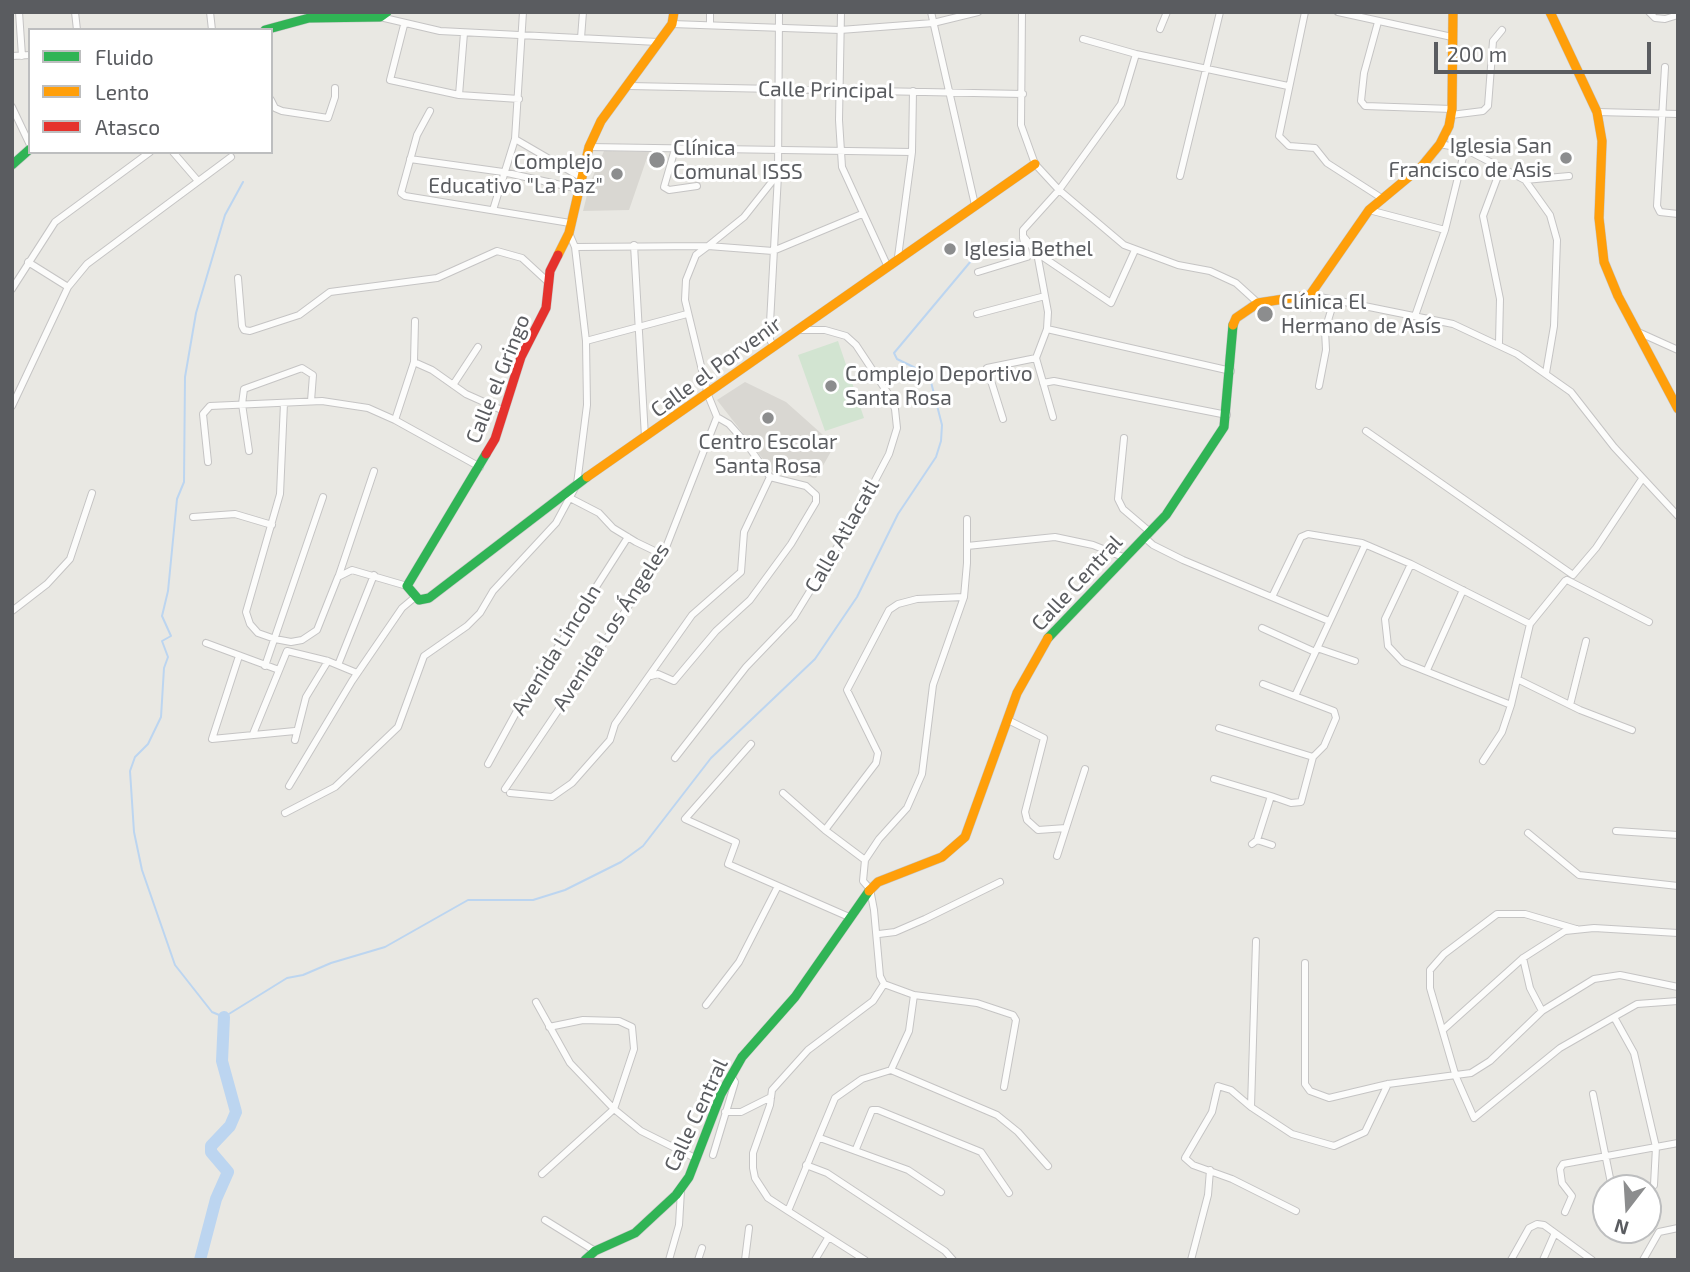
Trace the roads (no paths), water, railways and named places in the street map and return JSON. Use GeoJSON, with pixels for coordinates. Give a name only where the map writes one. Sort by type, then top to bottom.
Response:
{"type":"FeatureCollection","features":[{"type":"Feature","properties":{"kind":"street"},"geometry":{"type":"LineString","coordinates":[[19,12],[22,56]]}},
{"type":"Feature","properties":{"kind":"street"},"geometry":{"type":"LineString","coordinates":[[493,210],[515,139],[523,12]]}},
{"type":"Feature","properties":{"kind":"street"},"geometry":{"type":"LineString","coordinates":[[581,38],[583,12]]}},
{"type":"Feature","properties":{"kind":"street"},"geometry":{"type":"LineString","coordinates":[[674,12],[672,24],[840,30],[933,23],[978,12]]}},
{"type":"Feature","properties":{"kind":"street"},"geometry":{"type":"LineString","coordinates":[[710,12],[710,25]]}},
{"type":"Feature","properties":{"kind":"street"},"geometry":{"type":"LineString","coordinates":[[774,347],[770,340],[770,323],[778,174],[779,12]]}},
{"type":"Feature","properties":{"kind":"street"},"geometry":{"type":"LineString","coordinates":[[841,12],[840,151],[845,178],[887,265]]}},
{"type":"Feature","properties":{"kind":"street"},"geometry":{"type":"LineString","coordinates":[[931,12],[947,92],[975,205]]}},
{"type":"Feature","properties":{"kind":"street"},"geometry":{"type":"LineString","coordinates":[[1021,12],[1021,125],[1035,164],[1059,190],[1124,245],[1178,265],[1210,271],[1236,283],[1258,303],[1310,295],[1453,324],[1499,344],[1571,392],[1642,479],[1678,516]]}},
{"type":"Feature","properties":{"kind":"street"},"geometry":{"type":"LineString","coordinates":[[1160,29],[1167,12]]}},
{"type":"Feature","properties":{"kind":"street"},"geometry":{"type":"LineString","coordinates":[[1181,176],[1220,12]]}},
{"type":"Feature","properties":{"kind":"street"},"geometry":{"type":"LineString","coordinates":[[1305,12],[1279,136],[1289,146],[1315,148],[1327,163],[1383,198]]}},
{"type":"Feature","properties":{"kind":"street"},"geometry":{"type":"LineString","coordinates":[[1338,12],[1452,37]]}},
{"type":"Feature","properties":{"kind":"street"},"geometry":{"type":"LineString","coordinates":[[1310,295],[1369,210],[1422,166],[1440,144],[1452,112],[1453,12]]}},
{"type":"Feature","properties":{"kind":"street"},"geometry":{"type":"LineString","coordinates":[[1550,12],[1597,112],[1602,140],[1599,218],[1604,262],[1678,409]]}},
{"type":"Feature","properties":{"kind":"street"},"geometry":{"type":"LineString","coordinates":[[1649,12],[1656,18],[1665,19],[1678,15]]}},
{"type":"Feature","properties":{"kind":"street"},"geometry":{"type":"LineString","coordinates":[[272,28],[309,18],[383,15],[404,25],[464,33],[658,42]]}},
{"type":"Feature","properties":{"kind":"street"},"geometry":{"type":"LineString","coordinates":[[1378,22],[1364,73],[1361,101],[1365,106],[1452,112],[1483,111],[1488,106],[1493,41],[1502,30]]}},
{"type":"Feature","properties":{"kind":"street","name":"Calle el Gringo"},"geometry":{"type":"LineString","coordinates":[[407,586],[480,467],[504,411],[521,357],[546,308],[547,281],[570,228],[589,147],[601,121],[672,24]]}},
{"type":"Feature","properties":{"kind":"street"},"geometry":{"type":"LineString","coordinates":[[404,25],[390,80],[459,95],[519,99]]}},
{"type":"Feature","properties":{"kind":"street"},"geometry":{"type":"LineString","coordinates":[[459,95],[464,33]]}},
{"type":"Feature","properties":{"kind":"street"},"geometry":{"type":"LineString","coordinates":[[1083,39],[1136,54],[1288,86]]}},
{"type":"Feature","properties":{"kind":"street"},"geometry":{"type":"LineString","coordinates":[[978,272],[1027,257],[1023,236],[1027,224],[1059,190],[1121,104],[1136,54]]}},
{"type":"Feature","properties":{"kind":"street"},"geometry":{"type":"LineString","coordinates":[[12,56],[28,55]]}},
{"type":"Feature","properties":{"kind":"street"},"geometry":{"type":"LineString","coordinates":[[1665,67],[1657,206],[1660,212],[1678,214]]}},
{"type":"Feature","properties":{"kind":"street","name":"Calle Principal"},"geometry":{"type":"LineString","coordinates":[[629,86],[1023,94]]}},
{"type":"Feature","properties":{"kind":"street"},"geometry":{"type":"LineString","coordinates":[[273,104],[282,111],[328,118],[335,88]]}},
{"type":"Feature","properties":{"kind":"street"},"geometry":{"type":"LineString","coordinates":[[898,257],[912,152],[913,91]]}},
{"type":"Feature","properties":{"kind":"street"},"geometry":{"type":"LineString","coordinates":[[12,107],[28,143]]}},
{"type":"Feature","properties":{"kind":"street"},"geometry":{"type":"LineString","coordinates":[[285,813],[335,787],[398,727],[424,656],[467,626],[480,613],[493,591],[556,523],[577,484],[587,405],[586,341],[575,247],[570,228],[493,210],[405,197],[400,188],[430,111]]}},
{"type":"Feature","properties":{"kind":"street"},"geometry":{"type":"LineString","coordinates":[[1597,112],[1678,114]]}},
{"type":"Feature","properties":{"kind":"street"},"geometry":{"type":"LineString","coordinates":[[515,139],[582,178]]}},
{"type":"Feature","properties":{"kind":"street"},"geometry":{"type":"LineString","coordinates":[[1440,144],[1465,149],[1525,180],[1550,215],[1557,240],[1555,326],[1546,373]]}},
{"type":"Feature","properties":{"kind":"street"},"geometry":{"type":"LineString","coordinates":[[589,147],[912,152]]}},
{"type":"Feature","properties":{"kind":"street"},"geometry":{"type":"LineString","coordinates":[[12,165],[28,149]]}},
{"type":"Feature","properties":{"kind":"street"},"geometry":{"type":"LineString","coordinates":[[675,149],[664,187],[668,190],[697,186]]}},
{"type":"Feature","properties":{"kind":"street"},"geometry":{"type":"LineString","coordinates":[[1415,316],[1445,230],[1465,149]]}},
{"type":"Feature","properties":{"kind":"street"},"geometry":{"type":"LineString","coordinates":[[12,289],[55,222],[147,154]]}},
{"type":"Feature","properties":{"kind":"street"},"geometry":{"type":"LineString","coordinates":[[175,154],[198,181]]}},
{"type":"Feature","properties":{"kind":"street"},"geometry":{"type":"LineString","coordinates":[[12,405],[68,288],[97,256],[231,157]]}},
{"type":"Feature","properties":{"kind":"street"},"geometry":{"type":"LineString","coordinates":[[410,159],[503,172],[579,189]]}},
{"type":"Feature","properties":{"kind":"street","name":"Calle el Porvenir"},"geometry":{"type":"LineString","coordinates":[[289,786],[402,608],[416,599],[429,598],[577,484],[708,395],[898,257],[1035,164]]}},
{"type":"Feature","properties":{"kind":"street"},"geometry":{"type":"LineString","coordinates":[[1499,344],[1500,299],[1483,216],[1502,168]]}},
{"type":"Feature","properties":{"kind":"street"},"geometry":{"type":"LineString","coordinates":[[651,676],[658,674],[674,681],[716,631],[750,600],[791,544],[816,502],[816,495],[806,486],[770,477],[747,443],[717,417],[708,395],[687,314],[686,280],[696,255],[736,226],[778,174]]}},
{"type":"Feature","properties":{"kind":"street"},"geometry":{"type":"LineString","coordinates":[[1525,180],[1569,176]]}},
{"type":"Feature","properties":{"kind":"street"},"geometry":{"type":"LineString","coordinates":[[1369,210],[1445,230]]}},
{"type":"Feature","properties":{"kind":"street"},"geometry":{"type":"LineString","coordinates":[[575,247],[708,246],[773,251],[862,214]]}},
{"type":"Feature","properties":{"kind":"street"},"geometry":{"type":"LineString","coordinates":[[1023,236],[1037,253],[1111,303],[1135,250]]}},
{"type":"Feature","properties":{"kind":"street"},"geometry":{"type":"LineString","coordinates":[[634,245],[641,328],[645,439]]}},
{"type":"Feature","properties":{"kind":"street"},"geometry":{"type":"LineString","coordinates":[[238,278],[242,326],[244,330],[250,331],[299,315],[330,292],[437,278],[497,251],[523,258],[547,281]]}},
{"type":"Feature","properties":{"kind":"street"},"geometry":{"type":"LineString","coordinates":[[1037,253],[1045,296],[1047,329],[1036,358],[1053,417]]}},
{"type":"Feature","properties":{"kind":"street"},"geometry":{"type":"LineString","coordinates":[[28,262],[68,288]]}},
{"type":"Feature","properties":{"kind":"street"},"geometry":{"type":"LineString","coordinates":[[977,314],[1045,296]]}},
{"type":"Feature","properties":{"kind":"street"},"geometry":{"type":"LineString","coordinates":[[1319,386],[1326,350],[1325,330],[1334,300]]}},
{"type":"Feature","properties":{"kind":"street","name":"Calle Central"},"geometry":{"type":"LineString","coordinates":[[591,1257],[635,1233],[661,1212],[681,1189],[731,1076],[753,1042],[795,997],[870,889],[898,872],[942,857],[965,837],[973,823],[1017,693],[1047,639],[1166,515],[1224,427],[1231,371],[1230,331],[1236,318],[1258,303]]}},
{"type":"Feature","properties":{"kind":"street"},"geometry":{"type":"LineString","coordinates":[[586,341],[687,314]]}},
{"type":"Feature","properties":{"kind":"street"},"geometry":{"type":"LineString","coordinates":[[395,420],[414,362],[415,321]]}},
{"type":"Feature","properties":{"kind":"street"},"geometry":{"type":"LineString","coordinates":[[1047,329],[1231,371]]}},
{"type":"Feature","properties":{"kind":"street","name":"Calle Atlacatl"},"geometry":{"type":"LineString","coordinates":[[675,758],[746,667],[794,617],[858,513],[889,454],[897,429],[895,409],[889,395],[856,345],[846,337],[825,330],[797,330]]}},
{"type":"Feature","properties":{"kind":"street"},"geometry":{"type":"LineString","coordinates":[[1637,332],[1678,350]]}},
{"type":"Feature","properties":{"kind":"street"},"geometry":{"type":"LineString","coordinates":[[453,385],[478,348]]}},
{"type":"Feature","properties":{"kind":"street"},"geometry":{"type":"LineString","coordinates":[[1003,419],[987,368],[1036,358]]}},
{"type":"Feature","properties":{"kind":"street"},"geometry":{"type":"LineString","coordinates":[[414,362],[478,401],[504,411]]}},
{"type":"Feature","properties":{"kind":"street"},"geometry":{"type":"LineString","coordinates":[[249,451],[242,404],[244,389],[302,368],[313,375],[311,401]]}},
{"type":"Feature","properties":{"kind":"street"},"geometry":{"type":"LineString","coordinates":[[1043,383],[1054,381],[1227,415]]}},
{"type":"Feature","properties":{"kind":"street"},"geometry":{"type":"LineString","coordinates":[[208,461],[203,424],[205,410],[217,405],[311,401],[368,408],[480,467]]}},
{"type":"Feature","properties":{"kind":"street"},"geometry":{"type":"LineString","coordinates":[[284,403],[282,475],[272,525],[246,612],[258,633],[291,642],[302,640],[317,629],[338,577],[374,471]]}},
{"type":"Feature","properties":{"kind":"street","name":"Avenida Los Ángeles"},"geometry":{"type":"LineString","coordinates":[[651,676],[620,717],[610,740],[572,783],[552,797],[507,791],[663,555],[717,417]]}},
{"type":"Feature","properties":{"kind":"street"},"geometry":{"type":"LineString","coordinates":[[1366,431],[1573,575]]}},
{"type":"Feature","properties":{"kind":"street"},"geometry":{"type":"LineString","coordinates":[[1124,438],[1118,499],[1123,509],[1147,534],[1184,560],[1329,621]]}},
{"type":"Feature","properties":{"kind":"street"},"geometry":{"type":"LineString","coordinates":[[651,676],[665,650],[692,615],[741,572],[744,532],[770,477]]}},
{"type":"Feature","properties":{"kind":"street"},"geometry":{"type":"LineString","coordinates":[[1483,761],[1502,732],[1530,624],[1565,581],[1597,548],[1642,479]]}},
{"type":"Feature","properties":{"kind":"street"},"geometry":{"type":"LineString","coordinates":[[12,611],[47,584],[70,559],[92,493]]}},
{"type":"Feature","properties":{"kind":"street"},"geometry":{"type":"LineString","coordinates":[[265,666],[323,497]]}},
{"type":"Feature","properties":{"kind":"street"},"geometry":{"type":"LineString","coordinates":[[570,498],[599,513],[613,528],[663,555]]}},
{"type":"Feature","properties":{"kind":"street"},"geometry":{"type":"LineString","coordinates":[[193,517],[235,514],[272,525]]}},
{"type":"Feature","properties":{"kind":"street"},"geometry":{"type":"LineString","coordinates":[[967,519],[964,597],[933,685],[925,757],[916,792],[865,860],[863,881],[870,889],[879,934],[880,976],[884,984],[914,995],[977,1003],[1013,1015],[1016,1020],[1004,1087]]}},
{"type":"Feature","properties":{"kind":"street"},"geometry":{"type":"LineString","coordinates":[[1272,597],[1301,537],[1317,533],[1365,545],[1411,564],[1530,624]]}},
{"type":"Feature","properties":{"kind":"street","name":"Avenida Lincoln"},"geometry":{"type":"LineString","coordinates":[[488,764],[518,709],[628,537]]}},
{"type":"Feature","properties":{"kind":"street"},"geometry":{"type":"LineString","coordinates":[[967,546],[1055,537],[1093,545],[1123,557]]}},
{"type":"Feature","properties":{"kind":"street"},"geometry":{"type":"LineString","coordinates":[[1295,696],[1365,545]]}},
{"type":"Feature","properties":{"kind":"street"},"geometry":{"type":"LineString","coordinates":[[1411,564],[1385,619],[1385,631],[1395,657],[1511,705]]}},
{"type":"Feature","properties":{"kind":"street"},"geometry":{"type":"LineString","coordinates":[[338,577],[352,570],[374,575],[407,586],[416,599]]}},
{"type":"Feature","properties":{"kind":"street"},"geometry":{"type":"LineString","coordinates":[[338,665],[374,575]]}},
{"type":"Feature","properties":{"kind":"street"},"geometry":{"type":"LineString","coordinates":[[1565,581],[1649,622]]}},
{"type":"Feature","properties":{"kind":"street"},"geometry":{"type":"LineString","coordinates":[[1427,670],[1463,590]]}},
{"type":"Feature","properties":{"kind":"street"},"geometry":{"type":"LineString","coordinates":[[825,830],[876,763],[878,753],[847,690],[889,610],[892,606],[917,599],[964,597]]}},
{"type":"Feature","properties":{"kind":"street"},"geometry":{"type":"LineString","coordinates":[[1262,628],[1316,650],[1355,661]]}},
{"type":"Feature","properties":{"kind":"street"},"geometry":{"type":"LineString","coordinates":[[1570,705],[1586,641]]}},
{"type":"Feature","properties":{"kind":"street"},"geometry":{"type":"LineString","coordinates":[[206,643],[279,670]]}},
{"type":"Feature","properties":{"kind":"street"},"geometry":{"type":"LineString","coordinates":[[253,734],[287,651],[338,665],[358,674]]}},
{"type":"Feature","properties":{"kind":"street"},"geometry":{"type":"LineString","coordinates":[[239,656],[212,739],[295,732]]}},
{"type":"Feature","properties":{"kind":"street"},"geometry":{"type":"LineString","coordinates":[[295,740],[306,697],[328,662]]}},
{"type":"Feature","properties":{"kind":"street"},"geometry":{"type":"LineString","coordinates":[[1517,680],[1632,730]]}},
{"type":"Feature","properties":{"kind":"street"},"geometry":{"type":"LineString","coordinates":[[1214,779],[1291,803],[1301,802],[1313,757],[1324,746],[1336,718],[1334,711],[1263,684]]}},
{"type":"Feature","properties":{"kind":"street"},"geometry":{"type":"LineString","coordinates":[[1007,720],[1044,738],[1045,745],[1025,812],[1027,820],[1038,830],[1066,828]]}},
{"type":"Feature","properties":{"kind":"street"},"geometry":{"type":"LineString","coordinates":[[1219,729],[1313,757]]}},
{"type":"Feature","properties":{"kind":"street"},"geometry":{"type":"LineString","coordinates":[[751,744],[685,819],[736,842],[728,864],[849,917]]}},
{"type":"Feature","properties":{"kind":"street"},"geometry":{"type":"LineString","coordinates":[[1057,856],[1085,769]]}},
{"type":"Feature","properties":{"kind":"street"},"geometry":{"type":"LineString","coordinates":[[783,793],[865,860]]}},
{"type":"Feature","properties":{"kind":"street"},"geometry":{"type":"LineString","coordinates":[[1271,796],[1255,842],[1272,845]]}},
{"type":"Feature","properties":{"kind":"street"},"geometry":{"type":"LineString","coordinates":[[1616,831],[1678,835]]}},
{"type":"Feature","properties":{"kind":"street"},"geometry":{"type":"LineString","coordinates":[[1528,833],[1579,875],[1678,887]]}},
{"type":"Feature","properties":{"kind":"street"},"geometry":{"type":"LineString","coordinates":[[879,934],[895,932],[1000,882]]}},
{"type":"Feature","properties":{"kind":"street"},"geometry":{"type":"LineString","coordinates":[[706,1005],[739,962],[778,886]]}},
{"type":"Feature","properties":{"kind":"street"},"geometry":{"type":"LineString","coordinates":[[1678,933],[1576,929],[1508,913],[1497,914],[1444,954],[1428,976],[1456,1077],[1474,1118],[1560,1048],[1614,1017],[1637,1004],[1678,1002]]}},
{"type":"Feature","properties":{"kind":"street"},"geometry":{"type":"LineString","coordinates":[[1444,1028],[1547,940],[1576,929]]}},
{"type":"Feature","properties":{"kind":"street"},"geometry":{"type":"LineString","coordinates":[[1251,1107],[1256,941]]}},
{"type":"Feature","properties":{"kind":"street"},"geometry":{"type":"LineString","coordinates":[[1523,958],[1530,988],[1542,1011]]}},
{"type":"Feature","properties":{"kind":"street"},"geometry":{"type":"LineString","coordinates":[[1305,963],[1306,1084],[1310,1091],[1329,1098],[1388,1084],[1471,1073],[1490,1060],[1542,1011],[1594,979],[1620,975],[1678,987]]}},
{"type":"Feature","properties":{"kind":"street"},"geometry":{"type":"LineString","coordinates":[[865,1260],[768,1198],[755,1178],[752,1153],[772,1090],[781,1076],[808,1051],[873,1001],[884,984]]}},
{"type":"Feature","properties":{"kind":"street"},"geometry":{"type":"LineString","coordinates":[[891,1070],[909,1031],[914,995]]}},
{"type":"Feature","properties":{"kind":"street"},"geometry":{"type":"LineString","coordinates":[[536,1002],[570,1063],[614,1109],[641,1131],[696,1159]]}},
{"type":"Feature","properties":{"kind":"street"},"geometry":{"type":"LineString","coordinates":[[1614,1017],[1634,1053],[1656,1146],[1655,1174]]}},
{"type":"Feature","properties":{"kind":"street"},"geometry":{"type":"LineString","coordinates":[[542,1174],[614,1109],[632,1060],[632,1027],[619,1021],[583,1020],[550,1027]]}},
{"type":"Feature","properties":{"kind":"street"},"geometry":{"type":"LineString","coordinates":[[788,1211],[835,1098],[862,1079],[891,1070],[997,1115],[1018,1132],[1048,1166]]}},
{"type":"Feature","properties":{"kind":"street"},"geometry":{"type":"LineString","coordinates":[[713,1155],[735,1082],[731,1076]]}},
{"type":"Feature","properties":{"kind":"street"},"geometry":{"type":"LineString","coordinates":[[1296,1211],[1210,1170],[1187,1162],[1185,1154],[1212,1112],[1219,1086],[1231,1090],[1292,1134],[1334,1146],[1365,1132],[1388,1084]]}},
{"type":"Feature","properties":{"kind":"street"},"geometry":{"type":"LineString","coordinates":[[1593,1094],[1610,1174]]}},
{"type":"Feature","properties":{"kind":"street"},"geometry":{"type":"LineString","coordinates":[[725,1112],[741,1112],[771,1097]]}},
{"type":"Feature","properties":{"kind":"street"},"geometry":{"type":"LineString","coordinates":[[856,1149],[872,1110],[878,1110],[981,1152],[1009,1193]]}},
{"type":"Feature","properties":{"kind":"street"},"geometry":{"type":"LineString","coordinates":[[820,1138],[856,1149],[908,1171],[941,1192]]}},
{"type":"Feature","properties":{"kind":"street"},"geometry":{"type":"LineString","coordinates":[[1565,1212],[1572,1196],[1562,1183],[1560,1169],[1563,1164],[1678,1143]]}},
{"type":"Feature","properties":{"kind":"street"},"geometry":{"type":"LineString","coordinates":[[806,1165],[827,1173],[945,1251],[953,1260]]}},
{"type":"Feature","properties":{"kind":"street"},"geometry":{"type":"LineString","coordinates":[[1191,1260],[1208,1195],[1210,1170]]}},
{"type":"Feature","properties":{"kind":"street"},"geometry":{"type":"LineString","coordinates":[[669,1260],[679,1226],[681,1189]]}},
{"type":"Feature","properties":{"kind":"street"},"geometry":{"type":"LineString","coordinates":[[545,1220],[591,1257]]}},
{"type":"Feature","properties":{"kind":"street"},"geometry":{"type":"LineString","coordinates":[[1511,1260],[1529,1228],[1537,1224],[1544,1225],[1591,1260]]}},
{"type":"Feature","properties":{"kind":"street"},"geometry":{"type":"LineString","coordinates":[[745,1260],[751,1236],[749,1228]]}},
{"type":"Feature","properties":{"kind":"street"},"geometry":{"type":"LineString","coordinates":[[1643,1260],[1659,1232],[1678,1228]]}},
{"type":"Feature","properties":{"kind":"street"},"geometry":{"type":"LineString","coordinates":[[1543,1260],[1554,1235]]}},
{"type":"Feature","properties":{"kind":"street"},"geometry":{"type":"LineString","coordinates":[[814,1260],[828,1238]]}},
{"type":"Feature","properties":{"kind":"street"},"geometry":{"type":"LineString","coordinates":[[698,1260],[702,1248]]}},
{"type":"Feature","properties":{"kind":"waterway"},"geometry":{"type":"LineString","coordinates":[[243,182],[225,215],[196,313],[185,377],[184,482],[177,499],[168,591],[162,616],[171,636],[162,641],[168,657],[164,668],[161,717],[148,744],[135,757],[130,771],[134,832],[142,870],[175,965],[212,1012],[224,1017],[287,978],[385,947],[468,900],[533,900],[565,890],[621,862],[643,846],[711,758],[815,659],[857,597],[898,514],[936,457],[941,441],[942,425],[931,382],[926,373],[897,359],[894,353],[971,261],[997,244]]}},
{"type":"Feature","properties":{"kind":"waterway"},"geometry":{"type":"LineString","coordinates":[[200,1260],[216,1199],[228,1172],[211,1152],[211,1146],[230,1126],[236,1112],[222,1061],[224,1017]]}},
{"type":"Feature","properties":{"kind":"place","name":"Iglesia San Francisco de Asis"},"geometry":{"type":"Point","coordinates":[1566,158]}},
{"type":"Feature","properties":{"kind":"place","name":"Clínica Comunal ISSS"},"geometry":{"type":"Point","coordinates":[657,160]}},
{"type":"Feature","properties":{"kind":"place","name":"Complejo Educativo \"La Paz\""},"geometry":{"type":"Point","coordinates":[617,174]}},
{"type":"Feature","properties":{"kind":"place","name":"Iglesia Bethel"},"geometry":{"type":"Point","coordinates":[950,249]}},
{"type":"Feature","properties":{"kind":"place","name":"Clínica El Hermano de Asís"},"geometry":{"type":"Point","coordinates":[1265,314]}},
{"type":"Feature","properties":{"kind":"place","name":"Complejo Deportivo Santa Rosa"},"geometry":{"type":"Point","coordinates":[831,386]}},
{"type":"Feature","properties":{"kind":"place","name":"Centro Escolar Santa Rosa"},"geometry":{"type":"Point","coordinates":[768,418]}}]}
